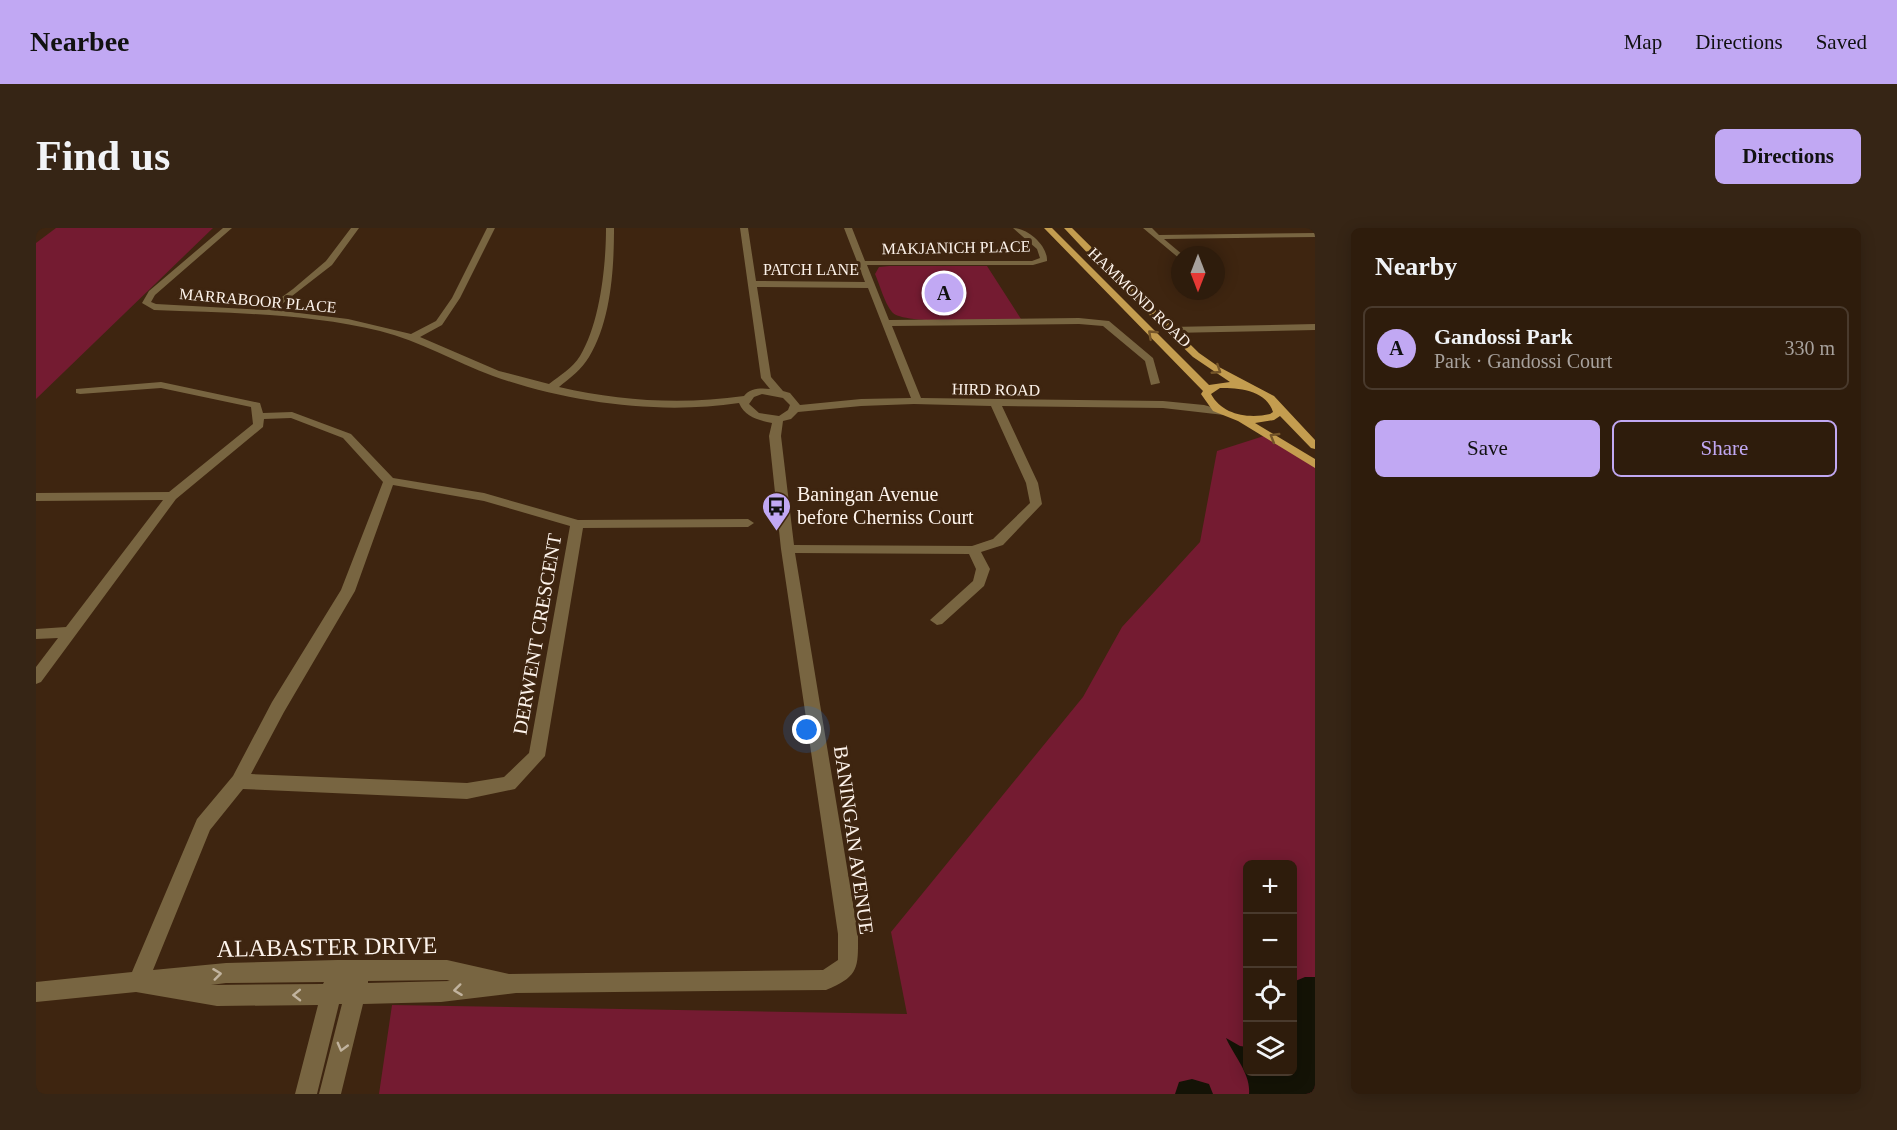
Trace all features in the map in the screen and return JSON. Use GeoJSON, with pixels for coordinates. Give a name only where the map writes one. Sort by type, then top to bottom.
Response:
{"type":"FeatureCollection","features":[{"type":"Feature","properties":{"kind":"main road","name":"HAMMOND ROAD"},"geometry":{"type":"LineString","coordinates":[[1048,228],[1125,308],[1187,367],[1207,392],[1210,403],[1227,413]]}},
{"type":"Feature","properties":{"kind":"main road","name":"HAMMOND ROAD"},"geometry":{"type":"LineString","coordinates":[[1068,228],[1113,275],[1206,362],[1248,388],[1267,396],[1277,406]]}},
{"type":"Feature","properties":{"kind":"main road"},"geometry":{"type":"LineString","coordinates":[[1207,392],[1219,385],[1248,388]]}},
{"type":"Feature","properties":{"kind":"main road"},"geometry":{"type":"LineString","coordinates":[[1227,413],[1255,420],[1266,419],[1274,417],[1278,412],[1277,406]]}},
{"type":"Feature","properties":{"kind":"main road"},"geometry":{"type":"LineString","coordinates":[[1277,406],[1315,446]]}},
{"type":"Feature","properties":{"kind":"main road"},"geometry":{"type":"LineString","coordinates":[[1227,413],[1258,428],[1315,464]]}},
{"type":"Feature","properties":{"kind":"street","name":"MARRABOOR PLACE"},"geometry":{"type":"LineString","coordinates":[[228,228],[152,293],[146,303],[154,307],[266,312],[338,320],[412,337],[497,374],[601,400],[679,405],[721,404],[746,399]]}},
{"type":"Feature","properties":{"kind":"street"},"geometry":{"type":"LineString","coordinates":[[266,312],[297,291],[329,263],[355,228]]}},
{"type":"Feature","properties":{"kind":"street"},"geometry":{"type":"LineString","coordinates":[[412,337],[439,323],[456,298],[491,228]]}},
{"type":"Feature","properties":{"kind":"street"},"geometry":{"type":"LineString","coordinates":[[551,388],[584,357],[595,333],[611,245],[610,228]]}},
{"type":"Feature","properties":{"kind":"street"},"geometry":{"type":"LineString","coordinates":[[744,228],[766,378],[793,404],[792,413],[778,419],[762,418]]}},
{"type":"Feature","properties":{"kind":"street"},"geometry":{"type":"LineString","coordinates":[[848,228],[918,403]]}},
{"type":"Feature","properties":{"kind":"street","name":"MAKJANICH PLACE"},"geometry":{"type":"LineString","coordinates":[[862,263],[1033,263],[1044,259],[1041,248],[1017,228]]}},
{"type":"Feature","properties":{"kind":"street"},"geometry":{"type":"LineString","coordinates":[[1148,228],[1171,249]]}},
{"type":"Feature","properties":{"kind":"street"},"geometry":{"type":"LineString","coordinates":[[1157,237],[1315,235]]}},
{"type":"Feature","properties":{"kind":"street","name":"PATCH LANE"},"geometry":{"type":"LineString","coordinates":[[752,284],[869,285]]}},
{"type":"Feature","properties":{"kind":"street"},"geometry":{"type":"LineString","coordinates":[[1243,315],[1257,328]]}},
{"type":"Feature","properties":{"kind":"street"},"geometry":{"type":"LineString","coordinates":[[885,323],[1079,321],[1106,323],[1150,360],[1155,383]]}},
{"type":"Feature","properties":{"kind":"street"},"geometry":{"type":"LineString","coordinates":[[1170,330],[1315,327]]}},
{"type":"Feature","properties":{"kind":"street"},"geometry":{"type":"LineString","coordinates":[[748,411],[745,407],[746,399],[757,392],[766,378]]}},
{"type":"Feature","properties":{"kind":"street"},"geometry":{"type":"LineString","coordinates":[[36,678],[172,496],[259,425],[256,405],[160,386],[80,391]]}},
{"type":"Feature","properties":{"kind":"street"},"geometry":{"type":"LineString","coordinates":[[757,392],[778,392]]}},
{"type":"Feature","properties":{"kind":"street","name":"HIRD ROAD"},"geometry":{"type":"LineString","coordinates":[[1162,406],[1186,401],[1207,392]]}},
{"type":"Feature","properties":{"kind":"street"},"geometry":{"type":"LineString","coordinates":[[788,549],[973,550],[998,542],[1036,504],[1032,483],[995,403]]}},
{"type":"Feature","properties":{"kind":"street","name":"HIRD ROAD"},"geometry":{"type":"LineString","coordinates":[[793,404],[995,403],[1162,406],[1203,407],[1227,413]]}},
{"type":"Feature","properties":{"kind":"street","name":"MARRABOOR PLACE"},"geometry":{"type":"LineString","coordinates":[[721,404],[748,411],[762,418]]}},
{"type":"Feature","properties":{"kind":"street"},"geometry":{"type":"LineString","coordinates":[[138,983],[203,825],[239,781],[278,706],[348,591],[389,481],[347,436],[292,416],[257,416]]}},
{"type":"Feature","properties":{"kind":"street","name":"BANINGAN AVENUE"},"geometry":{"type":"LineString","coordinates":[[762,418],[775,436]]}},
{"type":"Feature","properties":{"kind":"street","name":"BANINGAN AVENUE"},"geometry":{"type":"LineString","coordinates":[[778,419],[775,436],[788,549],[848,934],[848,965]]}},
{"type":"Feature","properties":{"kind":"street","name":"DERWENT CRESCENT"},"geometry":{"type":"LineString","coordinates":[[239,781],[467,791],[509,784],[537,756],[578,524],[512,503],[433,485],[389,481]]}},
{"type":"Feature","properties":{"kind":"street"},"geometry":{"type":"LineString","coordinates":[[36,497],[172,496]]}},
{"type":"Feature","properties":{"kind":"street"},"geometry":{"type":"LineString","coordinates":[[578,524],[748,523]]}},
{"type":"Feature","properties":{"kind":"street"},"geometry":{"type":"LineString","coordinates":[[937,620],[979,583],[982,569],[973,550]]}},
{"type":"Feature","properties":{"kind":"street"},"geometry":{"type":"LineString","coordinates":[[36,634],[69,632]]}},
{"type":"Feature","properties":{"kind":"street","name":"ALABASTER DRIVE"},"geometry":{"type":"LineString","coordinates":[[138,983],[217,996],[441,993],[516,983],[826,980],[848,965]]}},
{"type":"Feature","properties":{"kind":"street"},"geometry":{"type":"LineString","coordinates":[[306,1094],[337,970]]}},
{"type":"Feature","properties":{"kind":"street","name":"ALABASTER DRIVE"},"geometry":{"type":"LineString","coordinates":[[36,992],[226,973],[337,970],[447,970],[516,983]]}},
{"type":"Feature","properties":{"kind":"street"},"geometry":{"type":"LineString","coordinates":[[330,1094],[362,970]]}},
{"type":"Feature","properties":{"kind":"shaded area"},"geometry":{"type":"Polygon","coordinates":[[[56,228],[213,228],[36,399],[36,243],[56,228]]]}},
{"type":"Feature","properties":{"kind":"shaded area"},"geometry":{"type":"Polygon","coordinates":[[[987,266],[1021,319],[932,320],[900,316],[889,308],[875,274],[879,267],[987,266]]]}},
{"type":"Feature","properties":{"kind":"shaded area"},"geometry":{"type":"Polygon","coordinates":[[[1267,435],[1315,465],[1315,1094],[379,1094],[392,1005],[907,1014],[891,932],[1083,697],[1122,627],[1200,542],[1217,451],[1267,435]]]}},
{"type":"Feature","properties":{"kind":"shaded area"},"geometry":{"type":"Polygon","coordinates":[[[1305,977],[1315,977],[1315,1094],[1249,1094],[1246,1076],[1297,1076],[1297,980],[1305,977]]]}},
{"type":"Feature","properties":{"kind":"shaded area"},"geometry":{"type":"Polygon","coordinates":[[[1226,1038],[1243,1046],[1243,1068],[1226,1038]]]}},
{"type":"Feature","properties":{"kind":"shaded area"},"geometry":{"type":"Polygon","coordinates":[[[1192,1079],[1209,1084],[1213,1094],[1175,1094],[1179,1082],[1192,1079]]]}},
{"type":"Feature","properties":{"kind":"place","name":"Gandossi Park"},"geometry":{"type":"Point","coordinates":[944,293]}},
{"type":"Feature","properties":{"kind":"place","name":"Baningan Avenue before Cherniss Court"},"geometry":{"type":"Point","coordinates":[776,532]}}]}
